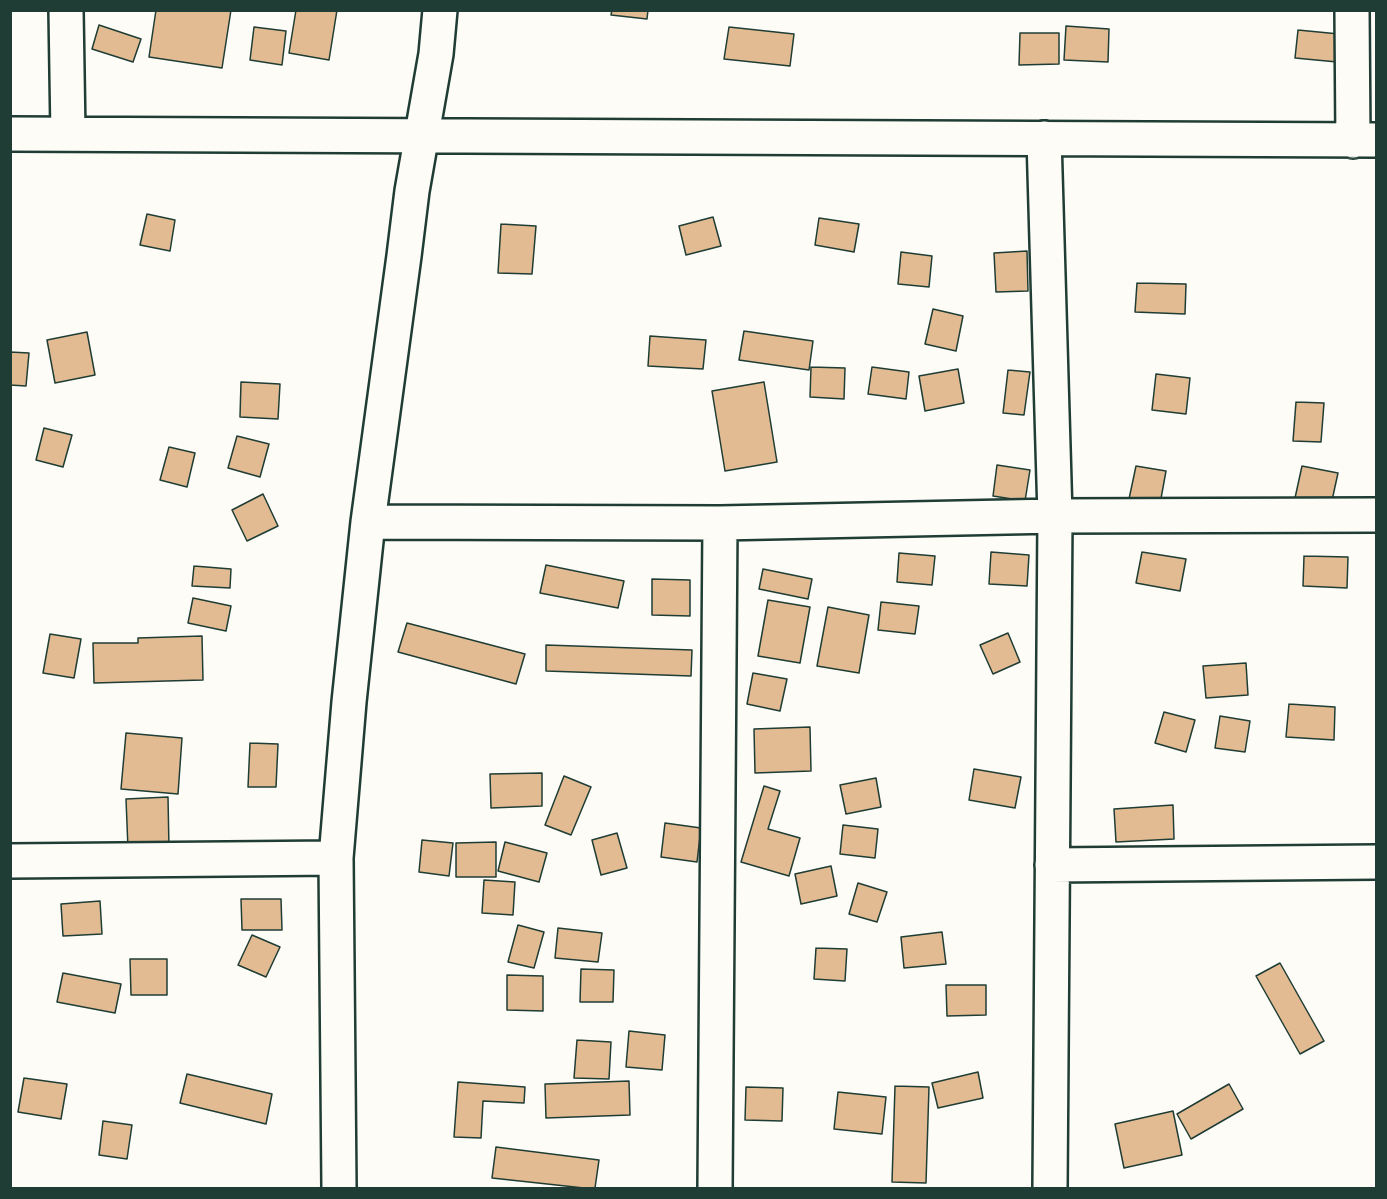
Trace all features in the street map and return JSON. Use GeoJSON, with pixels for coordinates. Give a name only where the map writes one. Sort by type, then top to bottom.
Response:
{"type":"FeatureCollection","features":[{"type":"Feature","properties":{"kind":"street"},"geometry":{"type":"LineString","coordinates":[[66,10],[68,134]]}},
{"type":"Feature","properties":{"kind":"street"},"geometry":{"type":"LineString","coordinates":[[339,1188],[336,858],[349,702],[368,522],[412,191],[436,54],[440,10]]}},
{"type":"Feature","properties":{"kind":"street"},"geometry":{"type":"LineString","coordinates":[[10,134],[1365,140],[1353,10]]}},
{"type":"Feature","properties":{"kind":"street"},"geometry":{"type":"LineString","coordinates":[[1044,138],[1055,516],[1050,1188]]}},
{"type":"Feature","properties":{"kind":"street"},"geometry":{"type":"LineString","coordinates":[[368,522],[720,523],[1055,516],[1377,515]]}},
{"type":"Feature","properties":{"kind":"street"},"geometry":{"type":"LineString","coordinates":[[715,1188],[720,523]]}},
{"type":"Feature","properties":{"kind":"street"},"geometry":{"type":"LineString","coordinates":[[10,861],[336,858]]}},
{"type":"Feature","properties":{"kind":"street"},"geometry":{"type":"LineString","coordinates":[[1052,865],[1377,862]]}},
{"type":"Feature","properties":{"kind":"building"},"geometry":{"type":"Polygon","coordinates":[[[156,10],[231,10],[222,68],[149,57],[156,10]]]}},
{"type":"Feature","properties":{"kind":"building"},"geometry":{"type":"Polygon","coordinates":[[[296,10],[337,10],[329,60],[289,53],[296,10]]]}},
{"type":"Feature","properties":{"kind":"building"},"geometry":{"type":"Polygon","coordinates":[[[612,10],[648,10],[647,19],[611,15],[612,10]]]}},
{"type":"Feature","properties":{"kind":"building"},"geometry":{"type":"Polygon","coordinates":[[[99,25],[141,39],[133,62],[92,49],[99,25]]]}},
{"type":"Feature","properties":{"kind":"building"},"geometry":{"type":"Polygon","coordinates":[[[1066,26],[1109,29],[1108,62],[1064,60],[1066,26]]]}},
{"type":"Feature","properties":{"kind":"building"},"geometry":{"type":"Polygon","coordinates":[[[254,27],[286,31],[282,65],[250,60],[254,27]]]}},
{"type":"Feature","properties":{"kind":"building"},"geometry":{"type":"Polygon","coordinates":[[[729,27],[794,34],[790,66],[724,59],[729,27]]]}},
{"type":"Feature","properties":{"kind":"building"},"geometry":{"type":"Polygon","coordinates":[[[1298,30],[1339,34],[1337,62],[1295,58],[1298,30]]]}},
{"type":"Feature","properties":{"kind":"building"},"geometry":{"type":"Polygon","coordinates":[[[1020,33],[1059,33],[1059,64],[1019,65],[1020,33]]]}},
{"type":"Feature","properties":{"kind":"building"},"geometry":{"type":"Polygon","coordinates":[[[147,214],[175,220],[170,251],[140,245],[147,214]]]}},
{"type":"Feature","properties":{"kind":"building"},"geometry":{"type":"Polygon","coordinates":[[[713,217],[721,246],[686,255],[679,226],[713,217]]]}},
{"type":"Feature","properties":{"kind":"building"},"geometry":{"type":"Polygon","coordinates":[[[819,218],[859,224],[854,252],[815,245],[819,218]]]}},
{"type":"Feature","properties":{"kind":"building"},"geometry":{"type":"Polygon","coordinates":[[[501,224],[536,226],[532,274],[498,273],[501,224]]]}},
{"type":"Feature","properties":{"kind":"building"},"geometry":{"type":"Polygon","coordinates":[[[1027,251],[1028,291],[996,292],[994,253],[1027,251]]]}},
{"type":"Feature","properties":{"kind":"building"},"geometry":{"type":"Polygon","coordinates":[[[901,252],[932,256],[929,287],[898,284],[901,252]]]}},
{"type":"Feature","properties":{"kind":"building"},"geometry":{"type":"Polygon","coordinates":[[[1137,283],[1186,284],[1185,314],[1135,312],[1137,283]]]}},
{"type":"Feature","properties":{"kind":"building"},"geometry":{"type":"Polygon","coordinates":[[[933,309],[963,316],[956,351],[925,344],[933,309]]]}},
{"type":"Feature","properties":{"kind":"building"},"geometry":{"type":"Polygon","coordinates":[[[744,331],[813,341],[809,370],[739,360],[744,331]]]}},
{"type":"Feature","properties":{"kind":"building"},"geometry":{"type":"Polygon","coordinates":[[[87,332],[95,375],[55,383],[47,340],[87,332]]]}},
{"type":"Feature","properties":{"kind":"building"},"geometry":{"type":"Polygon","coordinates":[[[650,336],[706,340],[703,369],[648,366],[650,336]]]}},
{"type":"Feature","properties":{"kind":"building"},"geometry":{"type":"Polygon","coordinates":[[[10,352],[29,353],[26,386],[10,385],[10,352]]]}},
{"type":"Feature","properties":{"kind":"building"},"geometry":{"type":"Polygon","coordinates":[[[811,367],[845,368],[844,399],[810,397],[811,367]]]}},
{"type":"Feature","properties":{"kind":"building"},"geometry":{"type":"Polygon","coordinates":[[[872,367],[909,372],[906,399],[868,394],[872,367]]]}},
{"type":"Feature","properties":{"kind":"building"},"geometry":{"type":"Polygon","coordinates":[[[958,369],[964,403],[925,411],[919,376],[958,369]]]}},
{"type":"Feature","properties":{"kind":"building"},"geometry":{"type":"Polygon","coordinates":[[[1008,370],[1030,372],[1024,415],[1003,413],[1008,370]]]}},
{"type":"Feature","properties":{"kind":"building"},"geometry":{"type":"Polygon","coordinates":[[[1156,374],[1190,378],[1186,414],[1152,410],[1156,374]]]}},
{"type":"Feature","properties":{"kind":"building"},"geometry":{"type":"Polygon","coordinates":[[[241,382],[280,384],[278,419],[240,417],[241,382]]]}},
{"type":"Feature","properties":{"kind":"building"},"geometry":{"type":"Polygon","coordinates":[[[764,382],[777,462],[725,471],[712,391],[764,382]]]}},
{"type":"Feature","properties":{"kind":"building"},"geometry":{"type":"Polygon","coordinates":[[[1296,402],[1324,403],[1321,442],[1293,441],[1296,402]]]}},
{"type":"Feature","properties":{"kind":"building"},"geometry":{"type":"Polygon","coordinates":[[[44,428],[72,435],[63,467],[36,460],[44,428]]]}},
{"type":"Feature","properties":{"kind":"building"},"geometry":{"type":"Polygon","coordinates":[[[237,436],[269,444],[260,477],[228,468],[237,436]]]}},
{"type":"Feature","properties":{"kind":"building"},"geometry":{"type":"Polygon","coordinates":[[[169,447],[195,453],[187,487],[160,480],[169,447]]]}},
{"type":"Feature","properties":{"kind":"building"},"geometry":{"type":"Polygon","coordinates":[[[997,465],[1030,470],[1025,501],[993,496],[997,465]]]}},
{"type":"Feature","properties":{"kind":"building"},"geometry":{"type":"Polygon","coordinates":[[[1136,466],[1166,471],[1160,504],[1129,499],[1136,466]]]}},
{"type":"Feature","properties":{"kind":"building"},"geometry":{"type":"Polygon","coordinates":[[[1302,466],[1338,473],[1331,505],[1295,498],[1302,466]]]}},
{"type":"Feature","properties":{"kind":"building"},"geometry":{"type":"Polygon","coordinates":[[[263,494],[278,526],[247,541],[232,510],[263,494]]]}},
{"type":"Feature","properties":{"kind":"building"},"geometry":{"type":"Polygon","coordinates":[[[991,552],[1029,555],[1027,586],[989,584],[991,552]]]}},
{"type":"Feature","properties":{"kind":"building"},"geometry":{"type":"Polygon","coordinates":[[[1142,552],[1186,559],[1180,591],[1136,583],[1142,552]]]}},
{"type":"Feature","properties":{"kind":"building"},"geometry":{"type":"Polygon","coordinates":[[[899,553],[935,556],[932,585],[897,582],[899,553]]]}},
{"type":"Feature","properties":{"kind":"building"},"geometry":{"type":"Polygon","coordinates":[[[1304,556],[1348,557],[1347,588],[1303,586],[1304,556]]]}},
{"type":"Feature","properties":{"kind":"building"},"geometry":{"type":"Polygon","coordinates":[[[546,565],[624,581],[618,608],[540,593],[546,565]]]}},
{"type":"Feature","properties":{"kind":"building"},"geometry":{"type":"Polygon","coordinates":[[[194,566],[231,569],[230,588],[192,586],[194,566]]]}},
{"type":"Feature","properties":{"kind":"building"},"geometry":{"type":"Polygon","coordinates":[[[763,569],[812,579],[808,599],[759,589],[763,569]]]}},
{"type":"Feature","properties":{"kind":"building"},"geometry":{"type":"Polygon","coordinates":[[[652,579],[690,580],[690,616],[652,615],[652,579]]]}},
{"type":"Feature","properties":{"kind":"building"},"geometry":{"type":"Polygon","coordinates":[[[193,598],[231,606],[226,631],[188,623],[193,598]]]}},
{"type":"Feature","properties":{"kind":"building"},"geometry":{"type":"Polygon","coordinates":[[[768,600],[810,607],[800,663],[758,656],[768,600]]]}},
{"type":"Feature","properties":{"kind":"building"},"geometry":{"type":"Polygon","coordinates":[[[881,602],[919,606],[915,634],[878,630],[881,602]]]}},
{"type":"Feature","properties":{"kind":"building"},"geometry":{"type":"Polygon","coordinates":[[[828,607],[869,615],[859,673],[817,666],[828,607]]]}},
{"type":"Feature","properties":{"kind":"building"},"geometry":{"type":"Polygon","coordinates":[[[407,623],[525,654],[516,684],[398,652],[407,623]]]}},
{"type":"Feature","properties":{"kind":"building"},"geometry":{"type":"Polygon","coordinates":[[[1008,633],[1020,662],[993,674],[980,645],[1008,633]]]}},
{"type":"Feature","properties":{"kind":"building"},"geometry":{"type":"Polygon","coordinates":[[[50,634],[81,639],[74,678],[43,673],[50,634]]]}},
{"type":"Feature","properties":{"kind":"building"},"geometry":{"type":"Polygon","coordinates":[[[202,636],[203,680],[94,683],[93,643],[138,643],[138,638],[202,636]]]}},
{"type":"Feature","properties":{"kind":"building"},"geometry":{"type":"Polygon","coordinates":[[[546,645],[692,650],[691,676],[546,671],[546,645]]]}},
{"type":"Feature","properties":{"kind":"building"},"geometry":{"type":"Polygon","coordinates":[[[1246,663],[1248,695],[1206,698],[1203,666],[1246,663]]]}},
{"type":"Feature","properties":{"kind":"building"},"geometry":{"type":"Polygon","coordinates":[[[753,673],[787,679],[780,711],[747,704],[753,673]]]}},
{"type":"Feature","properties":{"kind":"building"},"geometry":{"type":"Polygon","coordinates":[[[1289,704],[1335,707],[1334,740],[1286,737],[1289,704]]]}},
{"type":"Feature","properties":{"kind":"building"},"geometry":{"type":"Polygon","coordinates":[[[1164,712],[1195,720],[1186,752],[1155,743],[1164,712]]]}},
{"type":"Feature","properties":{"kind":"building"},"geometry":{"type":"Polygon","coordinates":[[[1220,716],[1250,721],[1245,752],[1215,748],[1220,716]]]}},
{"type":"Feature","properties":{"kind":"building"},"geometry":{"type":"Polygon","coordinates":[[[810,727],[811,771],[755,773],[754,729],[810,727]]]}},
{"type":"Feature","properties":{"kind":"building"},"geometry":{"type":"Polygon","coordinates":[[[126,733],[182,738],[178,794],[121,789],[126,733]]]}},
{"type":"Feature","properties":{"kind":"building"},"geometry":{"type":"Polygon","coordinates":[[[250,743],[278,744],[276,787],[248,787],[250,743]]]}},
{"type":"Feature","properties":{"kind":"building"},"geometry":{"type":"Polygon","coordinates":[[[974,769],[1021,777],[1015,808],[969,800],[974,769]]]}},
{"type":"Feature","properties":{"kind":"building"},"geometry":{"type":"Polygon","coordinates":[[[542,773],[542,806],[491,808],[490,774],[542,773]]]}},
{"type":"Feature","properties":{"kind":"building"},"geometry":{"type":"Polygon","coordinates":[[[564,776],[591,787],[571,835],[545,825],[564,776]]]}},
{"type":"Feature","properties":{"kind":"building"},"geometry":{"type":"Polygon","coordinates":[[[876,778],[881,807],[846,814],[840,785],[876,778]]]}},
{"type":"Feature","properties":{"kind":"building"},"geometry":{"type":"Polygon","coordinates":[[[764,786],[780,791],[768,829],[800,838],[789,876],[741,862],[764,786]]]}},
{"type":"Feature","properties":{"kind":"building"},"geometry":{"type":"Polygon","coordinates":[[[168,797],[169,849],[128,849],[126,799],[168,797]]]}},
{"type":"Feature","properties":{"kind":"building"},"geometry":{"type":"Polygon","coordinates":[[[1173,805],[1174,839],[1116,842],[1114,809],[1173,805]]]}},
{"type":"Feature","properties":{"kind":"building"},"geometry":{"type":"Polygon","coordinates":[[[665,823],[701,828],[697,862],[661,857],[665,823]]]}},
{"type":"Feature","properties":{"kind":"building"},"geometry":{"type":"Polygon","coordinates":[[[843,825],[878,829],[875,858],[840,854],[843,825]]]}},
{"type":"Feature","properties":{"kind":"building"},"geometry":{"type":"Polygon","coordinates":[[[617,833],[627,868],[601,875],[592,840],[617,833]]]}},
{"type":"Feature","properties":{"kind":"building"},"geometry":{"type":"Polygon","coordinates":[[[422,840],[453,843],[449,876],[419,872],[422,840]]]}},
{"type":"Feature","properties":{"kind":"building"},"geometry":{"type":"Polygon","coordinates":[[[496,842],[496,877],[456,877],[456,843],[496,842]]]}},
{"type":"Feature","properties":{"kind":"building"},"geometry":{"type":"Polygon","coordinates":[[[505,842],[547,853],[539,882],[498,871],[505,842]]]}},
{"type":"Feature","properties":{"kind":"building"},"geometry":{"type":"Polygon","coordinates":[[[831,866],[837,896],[801,904],[795,874],[831,866]]]}},
{"type":"Feature","properties":{"kind":"building"},"geometry":{"type":"Polygon","coordinates":[[[484,880],[515,882],[513,915],[482,913],[484,880]]]}},
{"type":"Feature","properties":{"kind":"building"},"geometry":{"type":"Polygon","coordinates":[[[858,883],[887,892],[877,922],[849,914],[858,883]]]}},
{"type":"Feature","properties":{"kind":"building"},"geometry":{"type":"Polygon","coordinates":[[[241,899],[281,899],[282,930],[242,930],[241,899]]]}},
{"type":"Feature","properties":{"kind":"building"},"geometry":{"type":"Polygon","coordinates":[[[100,901],[102,934],[63,936],[61,904],[100,901]]]}},
{"type":"Feature","properties":{"kind":"building"},"geometry":{"type":"Polygon","coordinates":[[[518,925],[544,932],[534,968],[508,962],[518,925]]]}},
{"type":"Feature","properties":{"kind":"building"},"geometry":{"type":"Polygon","coordinates":[[[558,928],[602,933],[598,962],[555,958],[558,928]]]}},
{"type":"Feature","properties":{"kind":"building"},"geometry":{"type":"Polygon","coordinates":[[[942,932],[946,964],[904,968],[901,937],[942,932]]]}},
{"type":"Feature","properties":{"kind":"building"},"geometry":{"type":"Polygon","coordinates":[[[252,935],[280,947],[266,977],[238,965],[252,935]]]}},
{"type":"Feature","properties":{"kind":"building"},"geometry":{"type":"Polygon","coordinates":[[[816,948],[847,949],[845,981],[814,979],[816,948]]]}},
{"type":"Feature","properties":{"kind":"building"},"geometry":{"type":"Polygon","coordinates":[[[130,959],[167,959],[167,995],[131,995],[130,959]]]}},
{"type":"Feature","properties":{"kind":"building"},"geometry":{"type":"Polygon","coordinates":[[[1280,963],[1324,1041],[1300,1054],[1256,976],[1280,963]]]}},
{"type":"Feature","properties":{"kind":"building"},"geometry":{"type":"Polygon","coordinates":[[[581,969],[614,970],[613,1002],[580,1002],[581,969]]]}},
{"type":"Feature","properties":{"kind":"building"},"geometry":{"type":"Polygon","coordinates":[[[63,973],[121,984],[115,1013],[57,1002],[63,973]]]}},
{"type":"Feature","properties":{"kind":"building"},"geometry":{"type":"Polygon","coordinates":[[[507,975],[543,976],[543,1011],[507,1010],[507,975]]]}},
{"type":"Feature","properties":{"kind":"building"},"geometry":{"type":"Polygon","coordinates":[[[946,985],[986,985],[986,1015],[947,1016],[946,985]]]}},
{"type":"Feature","properties":{"kind":"building"},"geometry":{"type":"Polygon","coordinates":[[[629,1031],[665,1035],[662,1070],[626,1067],[629,1031]]]}},
{"type":"Feature","properties":{"kind":"building"},"geometry":{"type":"Polygon","coordinates":[[[577,1040],[611,1042],[609,1079],[574,1078],[577,1040]]]}},
{"type":"Feature","properties":{"kind":"building"},"geometry":{"type":"Polygon","coordinates":[[[978,1072],[983,1098],[938,1108],[932,1083],[978,1072]]]}},
{"type":"Feature","properties":{"kind":"building"},"geometry":{"type":"Polygon","coordinates":[[[187,1074],[272,1094],[266,1124],[180,1103],[187,1074]]]}},
{"type":"Feature","properties":{"kind":"building"},"geometry":{"type":"Polygon","coordinates":[[[24,1078],[67,1084],[61,1119],[18,1112],[24,1078]]]}},
{"type":"Feature","properties":{"kind":"building"},"geometry":{"type":"Polygon","coordinates":[[[629,1081],[630,1115],[546,1118],[545,1084],[629,1081]]]}},
{"type":"Feature","properties":{"kind":"building"},"geometry":{"type":"Polygon","coordinates":[[[458,1082],[525,1087],[524,1103],[483,1101],[481,1138],[454,1137],[458,1082]]]}},
{"type":"Feature","properties":{"kind":"building"},"geometry":{"type":"Polygon","coordinates":[[[1229,1084],[1243,1109],[1191,1139],[1177,1114],[1229,1084]]]}},
{"type":"Feature","properties":{"kind":"building"},"geometry":{"type":"Polygon","coordinates":[[[895,1086],[929,1087],[926,1183],[892,1182],[895,1086]]]}},
{"type":"Feature","properties":{"kind":"building"},"geometry":{"type":"Polygon","coordinates":[[[746,1087],[783,1088],[782,1121],[745,1120],[746,1087]]]}},
{"type":"Feature","properties":{"kind":"building"},"geometry":{"type":"Polygon","coordinates":[[[838,1092],[886,1097],[882,1134],[834,1129],[838,1092]]]}},
{"type":"Feature","properties":{"kind":"building"},"geometry":{"type":"Polygon","coordinates":[[[1173,1111],[1182,1155],[1124,1168],[1115,1124],[1173,1111]]]}},
{"type":"Feature","properties":{"kind":"building"},"geometry":{"type":"Polygon","coordinates":[[[103,1121],[132,1125],[127,1159],[99,1155],[103,1121]]]}},
{"type":"Feature","properties":{"kind":"building"},"geometry":{"type":"Polygon","coordinates":[[[496,1147],[599,1160],[595,1188],[492,1178],[496,1147]]]}}]}
